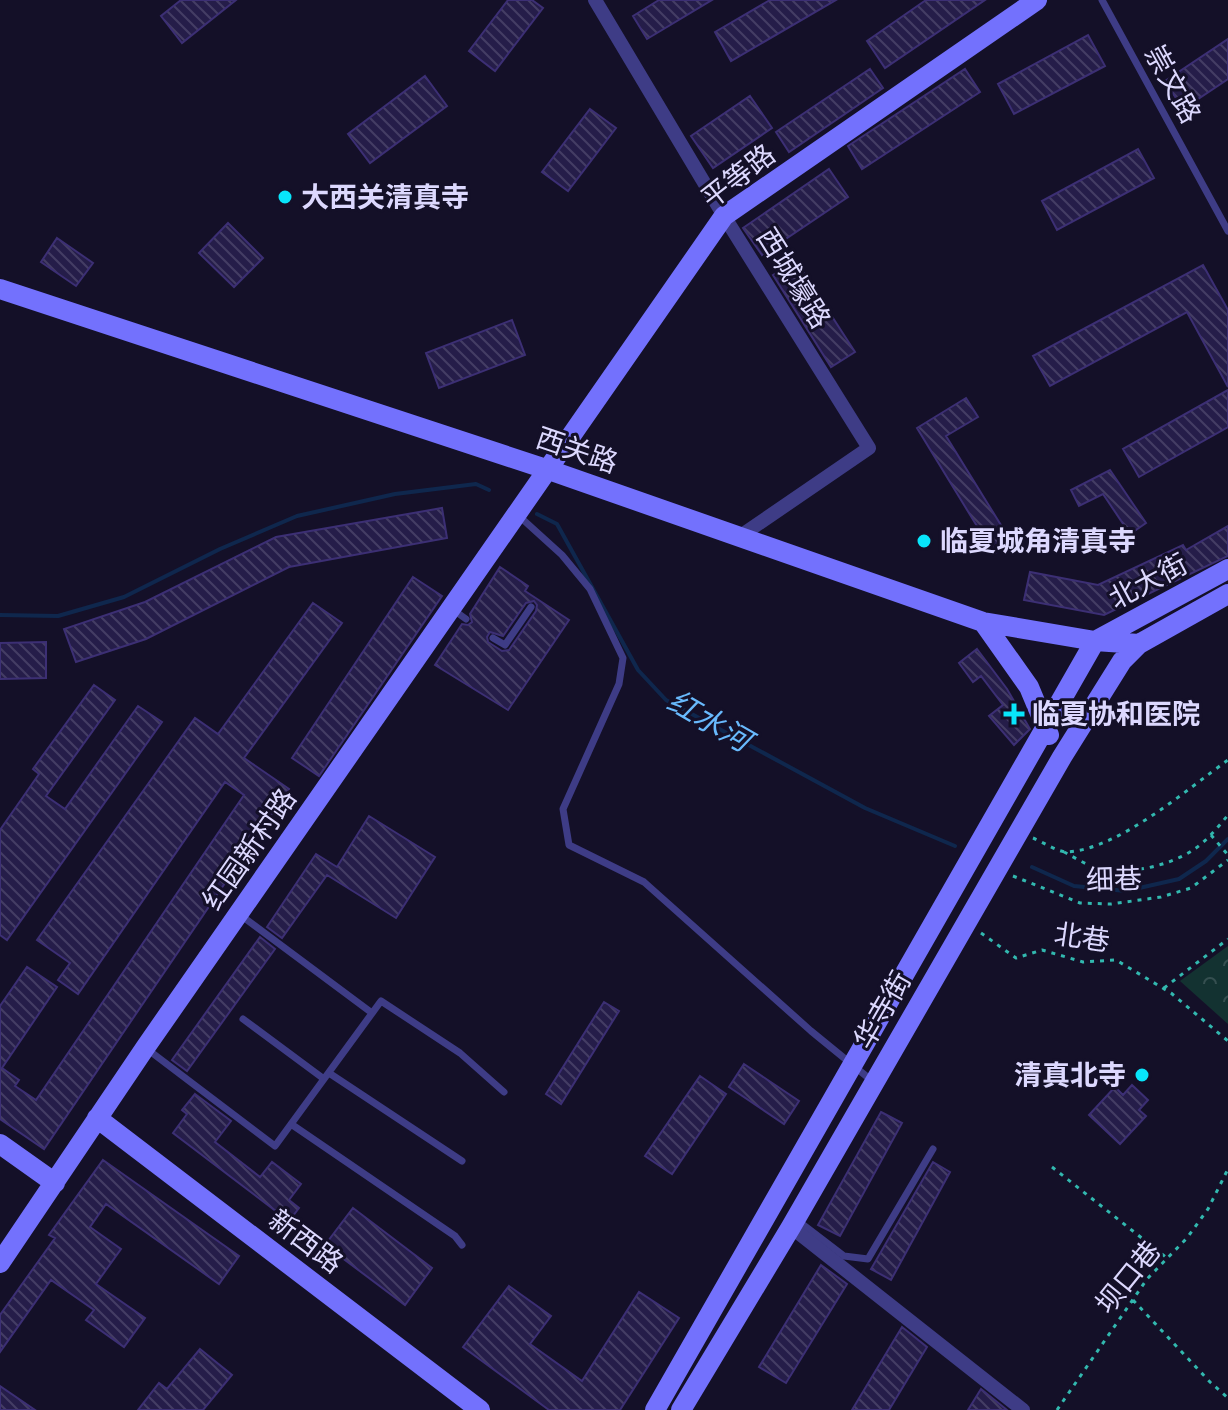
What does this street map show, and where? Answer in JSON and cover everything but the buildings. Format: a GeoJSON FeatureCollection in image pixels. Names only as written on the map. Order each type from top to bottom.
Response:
{"type":"FeatureCollection","features":[{"type":"Feature","properties":{"kind":"main road","name":"平等路"},"geometry":{"type":"LineString","coordinates":[[546,469],[724,216],[1037,0]]}},
{"type":"Feature","properties":{"kind":"main road","name":"西关路"},"geometry":{"type":"LineString","coordinates":[[0,289],[546,469],[983,622],[1095,641],[1139,644]]}},
{"type":"Feature","properties":{"kind":"main road","name":"红园新村路"},"geometry":{"type":"LineString","coordinates":[[0,1263],[238,914],[458,613],[516,513],[546,469]]}},
{"type":"Feature","properties":{"kind":"main road","name":"北大街"},"geometry":{"type":"LineString","coordinates":[[1095,641],[1228,569]]}},
{"type":"Feature","properties":{"kind":"main road","name":"北大街"},"geometry":{"type":"LineString","coordinates":[[1139,644],[1228,594]]}},
{"type":"Feature","properties":{"kind":"main road"},"geometry":{"type":"LineString","coordinates":[[983,622],[1029,687],[1045,729],[1062,757]]}},
{"type":"Feature","properties":{"kind":"main road","name":"华寺街"},"geometry":{"type":"LineString","coordinates":[[655,1410],[1095,641]]}},
{"type":"Feature","properties":{"kind":"main road","name":"华寺街"},"geometry":{"type":"LineString","coordinates":[[681,1410],[793,1223],[1062,757],[1122,661],[1139,644]]}},
{"type":"Feature","properties":{"kind":"main road","name":"新西路"},"geometry":{"type":"LineString","coordinates":[[97,1118],[480,1410]]}},
{"type":"Feature","properties":{"kind":"main road"},"geometry":{"type":"LineString","coordinates":[[0,1144],[55,1183]]}},
{"type":"Feature","properties":{"kind":"street","name":"西城壕路"},"geometry":{"type":"LineString","coordinates":[[595,0],[724,216],[869,448],[739,537]]}},
{"type":"Feature","properties":{"kind":"street"},"geometry":{"type":"LineString","coordinates":[[793,1223],[1023,1410]]}},
{"type":"Feature","properties":{"kind":"lane","name":"崇文路"},"geometry":{"type":"LineString","coordinates":[[1102,0],[1228,231]]}},
{"type":"Feature","properties":{"kind":"lane"},"geometry":{"type":"LineString","coordinates":[[516,513],[562,555],[590,589],[623,658],[619,684],[563,809],[569,845],[644,882],[811,1031],[873,1081]]}},
{"type":"Feature","properties":{"kind":"lane"},"geometry":{"type":"LineString","coordinates":[[493,638],[505,645],[531,607]]}},
{"type":"Feature","properties":{"kind":"lane"},"geometry":{"type":"LineString","coordinates":[[238,914],[372,1013]]}},
{"type":"Feature","properties":{"kind":"lane"},"geometry":{"type":"LineString","coordinates":[[145,1048],[275,1146],[381,1001],[460,1053],[504,1092]]}},
{"type":"Feature","properties":{"kind":"lane"},"geometry":{"type":"LineString","coordinates":[[243,1019],[326,1076],[462,1161]]}},
{"type":"Feature","properties":{"kind":"lane"},"geometry":{"type":"LineString","coordinates":[[291,1124],[455,1236],[462,1245]]}},
{"type":"Feature","properties":{"kind":"lane"},"geometry":{"type":"LineString","coordinates":[[793,1223],[844,1256],[868,1259],[933,1149]]}},
{"type":"Feature","properties":{"kind":"path"},"geometry":{"type":"LineString","coordinates":[[1064,852],[1092,847],[1145,821],[1228,760]]}},
{"type":"Feature","properties":{"kind":"path"},"geometry":{"type":"LineString","coordinates":[[1019,831],[1096,868],[1122,871],[1167,862],[1193,851],[1228,815]]}},
{"type":"Feature","properties":{"kind":"path"},"geometry":{"type":"LineString","coordinates":[[1211,835],[1228,858]]}},
{"type":"Feature","properties":{"kind":"path","name":"细巷"},"geometry":{"type":"LineString","coordinates":[[997,869],[1080,903],[1111,904],[1161,897],[1191,888],[1228,858]]}},
{"type":"Feature","properties":{"kind":"path","name":"北巷"},"geometry":{"type":"LineString","coordinates":[[965,923],[1016,958],[1042,950],[1083,962],[1116,960],[1164,988],[1228,1041]]}},
{"type":"Feature","properties":{"kind":"path"},"geometry":{"type":"LineString","coordinates":[[1164,988],[1228,939]]}},
{"type":"Feature","properties":{"kind":"path"},"geometry":{"type":"LineString","coordinates":[[1052,1167],[1167,1258]]}},
{"type":"Feature","properties":{"kind":"path","name":"坝口巷"},"geometry":{"type":"LineString","coordinates":[[1057,1410],[1132,1299],[1187,1238],[1208,1209],[1228,1169]]}},
{"type":"Feature","properties":{"kind":"path"},"geometry":{"type":"LineString","coordinates":[[1132,1299],[1228,1398]]}},
{"type":"Feature","properties":{"kind":"green space"},"geometry":{"type":"Polygon","coordinates":[[[1228,946],[1228,1024],[1180,981],[1228,946]]]}},
{"type":"Feature","properties":{"kind":"waterway","name":"红水河"},"geometry":{"type":"LineString","coordinates":[[0,615],[58,616],[124,597],[220,549],[297,516],[395,494],[476,484],[489,490]]}},
{"type":"Feature","properties":{"kind":"waterway","name":"红水河"},"geometry":{"type":"LineString","coordinates":[[537,514],[557,524],[638,670],[666,700],[865,808],[955,846]]}},
{"type":"Feature","properties":{"kind":"waterway","name":"红水河"},"geometry":{"type":"LineString","coordinates":[[1032,867],[1074,886],[1126,891],[1179,879],[1206,861],[1228,839]]}},
{"type":"Feature","properties":{"kind":"place","name":"大西关清真寺"},"geometry":{"type":"Point","coordinates":[285,197]}},
{"type":"Feature","properties":{"kind":"place","name":"临夏城角清真寺"},"geometry":{"type":"Point","coordinates":[924,541]}},
{"type":"Feature","properties":{"kind":"place","name":"临夏协和医院"},"geometry":{"type":"Point","coordinates":[1014,714]}},
{"type":"Feature","properties":{"kind":"place","name":"清真北寺"},"geometry":{"type":"Point","coordinates":[1142,1075]}}]}
